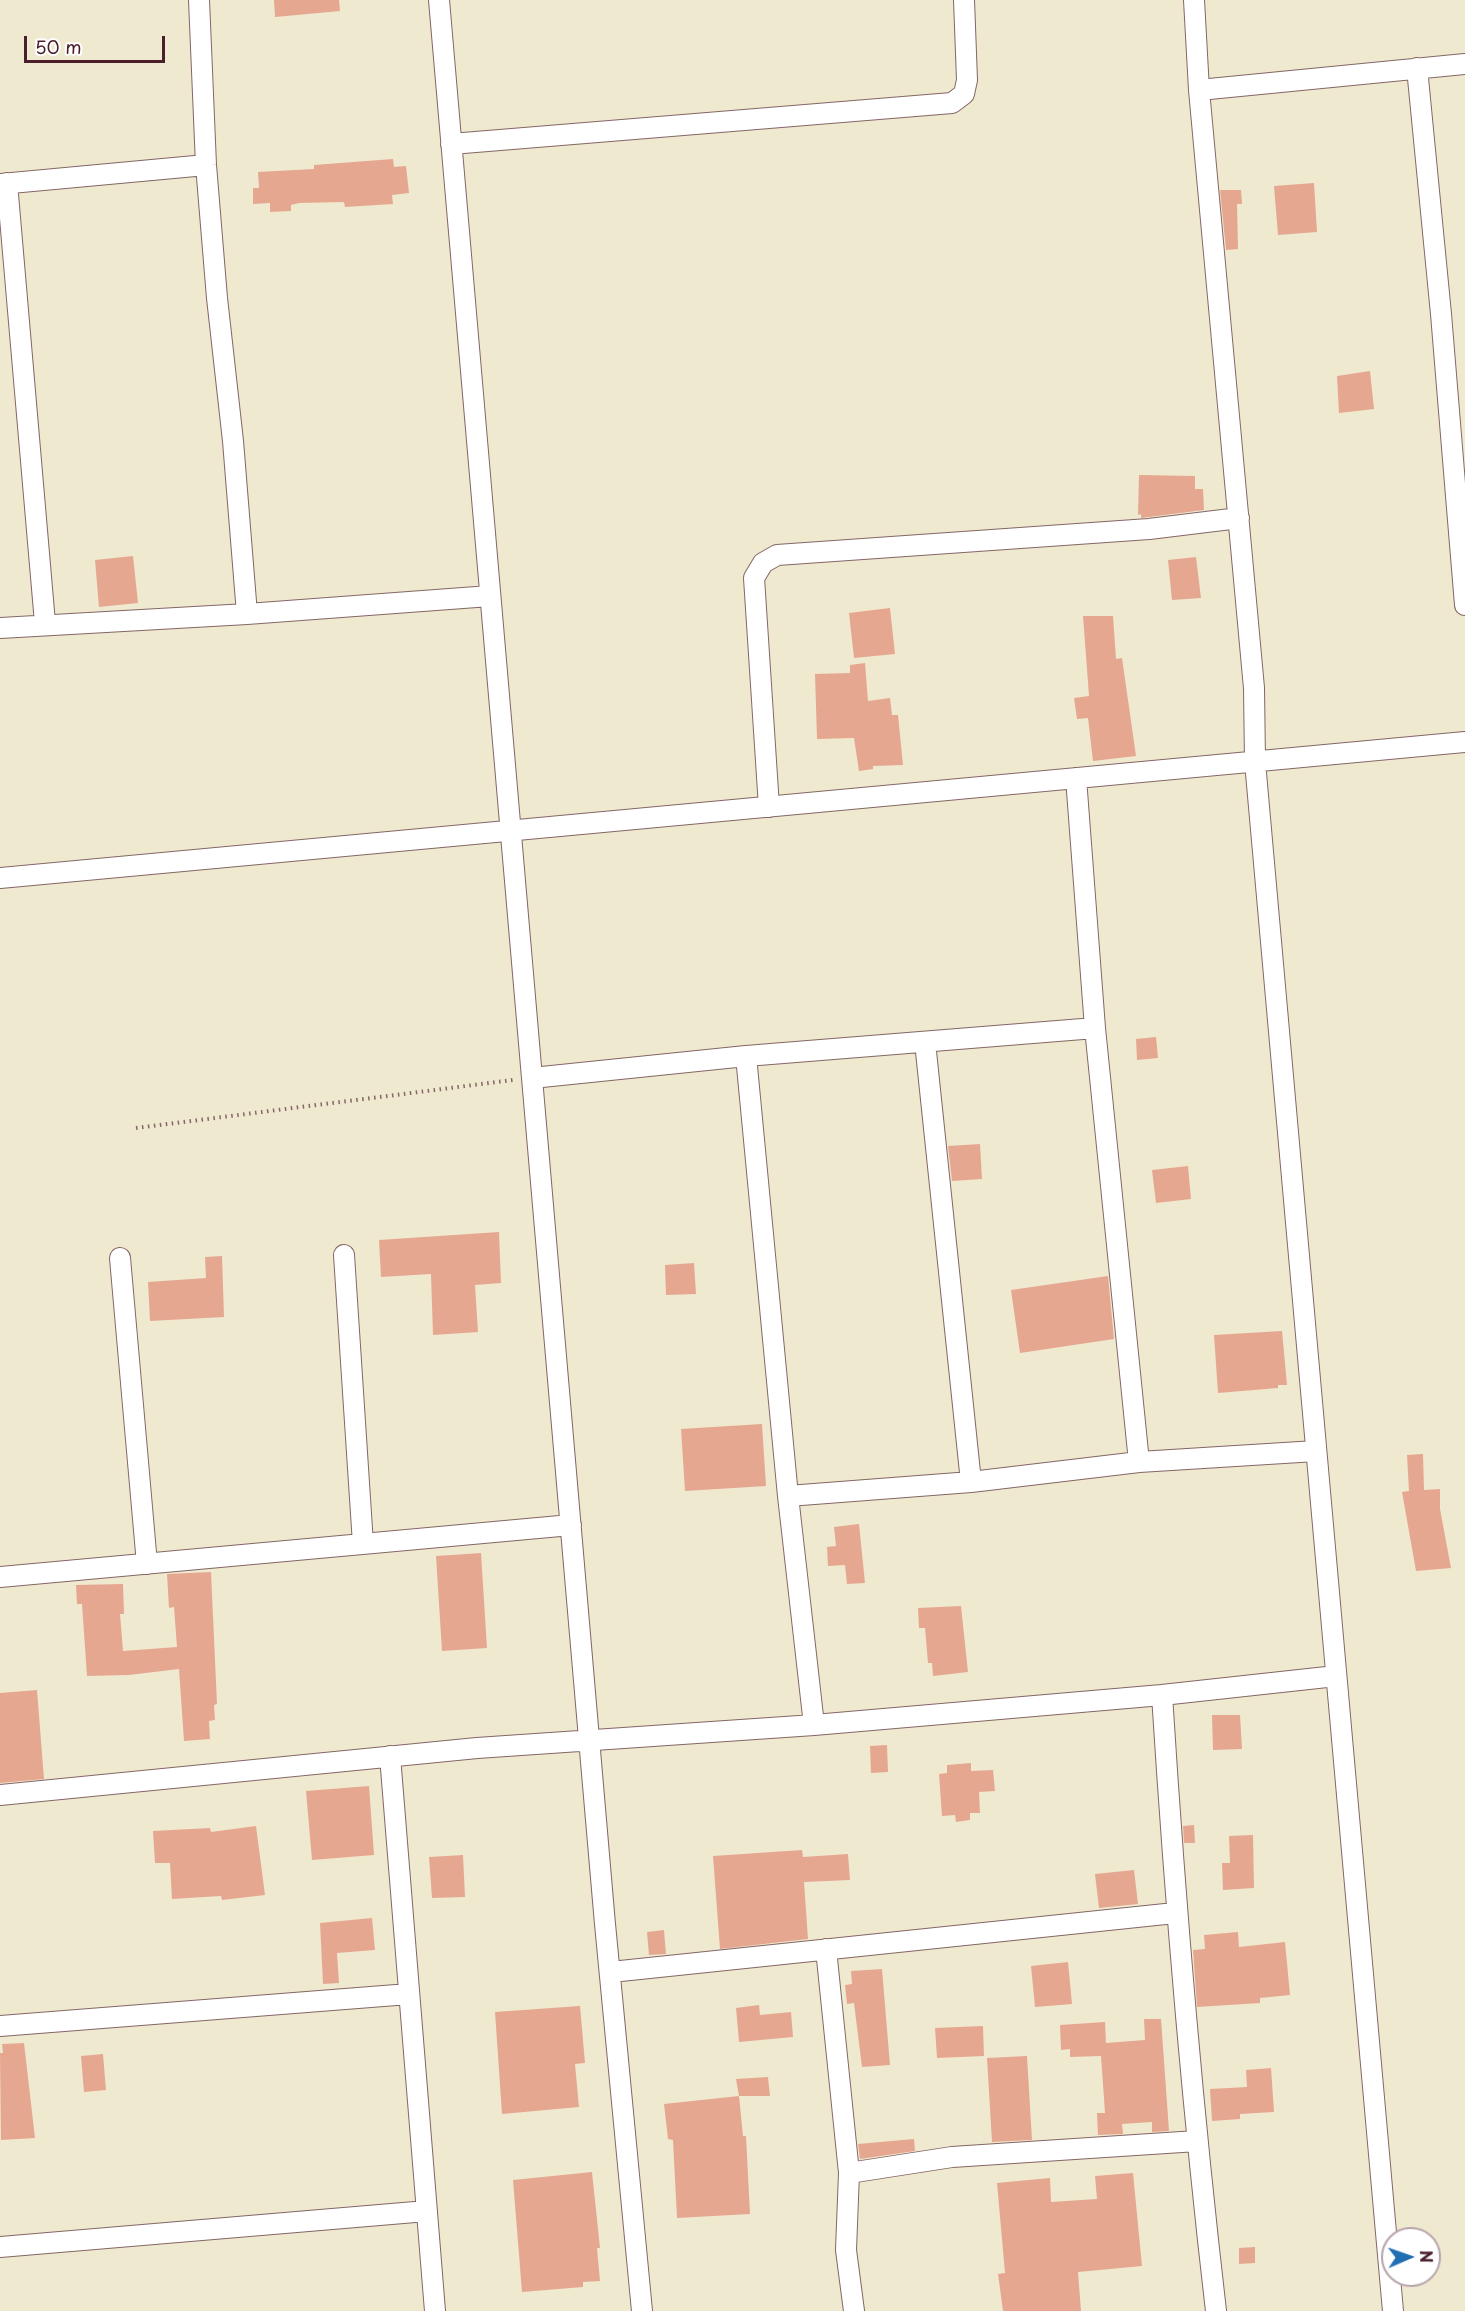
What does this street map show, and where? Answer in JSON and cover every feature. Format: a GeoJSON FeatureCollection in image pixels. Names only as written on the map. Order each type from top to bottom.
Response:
{"type":"FeatureCollection","features":[{"type":"Feature","properties":{"kind":"street"},"geometry":{"type":"LineString","coordinates":[[199,0],[206,165],[247,614]]}},
{"type":"Feature","properties":{"kind":"street"},"geometry":{"type":"LineString","coordinates":[[439,0],[589,1738],[642,2311]]}},
{"type":"Feature","properties":{"kind":"street"},"geometry":{"type":"LineString","coordinates":[[451,144],[952,103],[964,94],[967,80],[964,0]]}},
{"type":"Feature","properties":{"kind":"street"},"geometry":{"type":"LineString","coordinates":[[1194,0],[1199,90],[1254,688],[1255,762],[1393,2311]]}},
{"type":"Feature","properties":{"kind":"street"},"geometry":{"type":"LineString","coordinates":[[1199,90],[1465,64]]}},
{"type":"Feature","properties":{"kind":"street"},"geometry":{"type":"LineString","coordinates":[[1418,68],[1461,504],[1465,605]]}},
{"type":"Feature","properties":{"kind":"street"},"geometry":{"type":"LineString","coordinates":[[45,623],[4,184],[206,165]]}},
{"type":"Feature","properties":{"kind":"street"},"geometry":{"type":"LineString","coordinates":[[769,807],[754,579],[763,563],[777,555],[1149,529],[1239,518]]}},
{"type":"Feature","properties":{"kind":"street"},"geometry":{"type":"LineString","coordinates":[[0,628],[45,623],[247,614],[490,596]]}},
{"type":"Feature","properties":{"kind":"street"},"geometry":{"type":"LineString","coordinates":[[0,878],[1465,742]]}},
{"type":"Feature","properties":{"kind":"street"},"geometry":{"type":"LineString","coordinates":[[1076,778],[1095,1028],[1139,1462]]}},
{"type":"Feature","properties":{"kind":"street"},"geometry":{"type":"LineString","coordinates":[[532,1078],[746,1056],[1095,1028]]}},
{"type":"Feature","properties":{"kind":"street"},"geometry":{"type":"LineString","coordinates":[[925,1042],[971,1482]]}},
{"type":"Feature","properties":{"kind":"street"},"geometry":{"type":"LineString","coordinates":[[746,1056],[788,1496],[814,1725]]}},
{"type":"Feature","properties":{"kind":"street"},"geometry":{"type":"LineString","coordinates":[[344,1255],[363,1544]]}},
{"type":"Feature","properties":{"kind":"street"},"geometry":{"type":"LineString","coordinates":[[120,1258],[147,1564]]}},
{"type":"Feature","properties":{"kind":"street"},"geometry":{"type":"LineString","coordinates":[[788,1496],[971,1482],[1139,1462],[1316,1451]]}},
{"type":"Feature","properties":{"kind":"street"},"geometry":{"type":"LineString","coordinates":[[0,1577],[571,1526]]}},
{"type":"Feature","properties":{"kind":"street"},"geometry":{"type":"LineString","coordinates":[[0,1796],[589,1738],[814,1725],[1162,1695],[1336,1676]]}},
{"type":"Feature","properties":{"kind":"street"},"geometry":{"type":"LineString","coordinates":[[1162,1695],[1175,1913],[1216,2311]]}},
{"type":"Feature","properties":{"kind":"street"},"geometry":{"type":"LineString","coordinates":[[390,1756],[435,2311]]}},
{"type":"Feature","properties":{"kind":"street"},"geometry":{"type":"LineString","coordinates":[[611,1972],[1175,1913]]}},
{"type":"Feature","properties":{"kind":"street"},"geometry":{"type":"LineString","coordinates":[[826,1949],[849,2173],[846,2250],[854,2311]]}},
{"type":"Feature","properties":{"kind":"street"},"geometry":{"type":"LineString","coordinates":[[0,2026],[409,1994]]}},
{"type":"Feature","properties":{"kind":"street"},"geometry":{"type":"LineString","coordinates":[[849,2173],[952,2157],[1197,2141]]}},
{"type":"Feature","properties":{"kind":"street"},"geometry":{"type":"LineString","coordinates":[[0,2247],[427,2211]]}},
{"type":"Feature","properties":{"kind":"path"},"geometry":{"type":"LineString","coordinates":[[136,1128],[532,1078]]}},
{"type":"Feature","properties":{"kind":"building"},"geometry":{"type":"Polygon","coordinates":[[[274,0],[339,0],[340,11],[275,17],[274,0]]]}},
{"type":"Feature","properties":{"kind":"building"},"geometry":{"type":"Polygon","coordinates":[[[393,159],[394,167],[406,166],[409,193],[392,195],[393,204],[345,207],[344,202],[299,203],[291,205],[291,211],[270,212],[270,203],[253,204],[253,188],[259,188],[258,172],[314,169],[314,165],[393,159]]]}},
{"type":"Feature","properties":{"kind":"building"},"geometry":{"type":"Polygon","coordinates":[[[1314,183],[1317,232],[1278,235],[1274,186],[1314,183]]]}},
{"type":"Feature","properties":{"kind":"building"},"geometry":{"type":"Polygon","coordinates":[[[1220,190],[1241,190],[1242,204],[1237,204],[1238,249],[1226,250],[1220,190]]]}},
{"type":"Feature","properties":{"kind":"building"},"geometry":{"type":"Polygon","coordinates":[[[1370,371],[1374,409],[1339,413],[1337,376],[1370,371]]]}},
{"type":"Feature","properties":{"kind":"building"},"geometry":{"type":"Polygon","coordinates":[[[1139,475],[1195,476],[1195,489],[1203,489],[1204,510],[1141,518],[1141,514],[1138,515],[1139,475]]]}},
{"type":"Feature","properties":{"kind":"building"},"geometry":{"type":"Polygon","coordinates":[[[133,556],[138,603],[99,607],[95,560],[133,556]]]}},
{"type":"Feature","properties":{"kind":"building"},"geometry":{"type":"Polygon","coordinates":[[[1196,557],[1201,598],[1172,600],[1168,560],[1196,557]]]}},
{"type":"Feature","properties":{"kind":"building"},"geometry":{"type":"Polygon","coordinates":[[[890,608],[895,654],[854,658],[849,613],[890,608]]]}},
{"type":"Feature","properties":{"kind":"building"},"geometry":{"type":"Polygon","coordinates":[[[1083,616],[1113,616],[1116,659],[1122,658],[1136,756],[1093,761],[1088,718],[1077,719],[1074,698],[1089,696],[1083,616]]]}},
{"type":"Feature","properties":{"kind":"building"},"geometry":{"type":"Polygon","coordinates":[[[865,663],[868,701],[890,698],[892,715],[898,715],[903,765],[873,766],[873,769],[859,771],[854,738],[817,739],[815,674],[850,673],[850,665],[865,663]]]}},
{"type":"Feature","properties":{"kind":"building"},"geometry":{"type":"Polygon","coordinates":[[[1156,1037],[1158,1058],[1137,1060],[1136,1039],[1156,1037]]]}},
{"type":"Feature","properties":{"kind":"building"},"geometry":{"type":"Polygon","coordinates":[[[980,1144],[982,1179],[952,1181],[948,1146],[980,1144]]]}},
{"type":"Feature","properties":{"kind":"building"},"geometry":{"type":"Polygon","coordinates":[[[1188,1166],[1191,1199],[1156,1203],[1152,1170],[1188,1166]]]}},
{"type":"Feature","properties":{"kind":"building"},"geometry":{"type":"Polygon","coordinates":[[[499,1232],[501,1283],[475,1285],[478,1332],[433,1335],[431,1274],[381,1277],[379,1240],[499,1232]]]}},
{"type":"Feature","properties":{"kind":"building"},"geometry":{"type":"Polygon","coordinates":[[[222,1256],[224,1317],[150,1321],[148,1282],[206,1278],[205,1257],[222,1256]]]}},
{"type":"Feature","properties":{"kind":"building"},"geometry":{"type":"Polygon","coordinates":[[[694,1263],[696,1294],[666,1295],[665,1265],[694,1263]]]}},
{"type":"Feature","properties":{"kind":"building"},"geometry":{"type":"Polygon","coordinates":[[[1108,1276],[1114,1339],[1020,1353],[1011,1290],[1108,1276]]]}},
{"type":"Feature","properties":{"kind":"building"},"geometry":{"type":"Polygon","coordinates":[[[1282,1331],[1287,1385],[1278,1385],[1278,1388],[1218,1393],[1214,1335],[1282,1331]]]}},
{"type":"Feature","properties":{"kind":"building"},"geometry":{"type":"Polygon","coordinates":[[[762,1424],[766,1486],[685,1491],[681,1429],[762,1424]]]}},
{"type":"Feature","properties":{"kind":"building"},"geometry":{"type":"Polygon","coordinates":[[[1423,1454],[1424,1490],[1440,1489],[1440,1509],[1451,1568],[1416,1571],[1402,1492],[1409,1491],[1407,1455],[1423,1454]]]}},
{"type":"Feature","properties":{"kind":"building"},"geometry":{"type":"Polygon","coordinates":[[[859,1524],[865,1583],[847,1584],[845,1565],[828,1566],[827,1547],[836,1546],[834,1527],[859,1524]]]}},
{"type":"Feature","properties":{"kind":"building"},"geometry":{"type":"Polygon","coordinates":[[[481,1553],[487,1648],[442,1651],[436,1556],[481,1553]]]}},
{"type":"Feature","properties":{"kind":"building"},"geometry":{"type":"Polygon","coordinates":[[[211,1572],[217,1704],[214,1705],[215,1720],[209,1721],[210,1739],[184,1741],[179,1669],[129,1675],[87,1676],[82,1604],[77,1604],[76,1585],[123,1584],[124,1614],[120,1614],[123,1651],[177,1647],[174,1607],[169,1608],[167,1574],[211,1572]]]}},
{"type":"Feature","properties":{"kind":"building"},"geometry":{"type":"Polygon","coordinates":[[[961,1606],[968,1672],[933,1676],[932,1663],[928,1663],[925,1628],[919,1628],[918,1608],[961,1606]]]}},
{"type":"Feature","properties":{"kind":"building"},"geometry":{"type":"Polygon","coordinates":[[[37,1690],[44,1779],[0,1783],[0,1693],[37,1690]]]}},
{"type":"Feature","properties":{"kind":"building"},"geometry":{"type":"Polygon","coordinates":[[[1212,1715],[1240,1715],[1242,1749],[1213,1750],[1212,1715]]]}},
{"type":"Feature","properties":{"kind":"building"},"geometry":{"type":"Polygon","coordinates":[[[887,1745],[888,1772],[871,1773],[870,1746],[887,1745]]]}},
{"type":"Feature","properties":{"kind":"building"},"geometry":{"type":"Polygon","coordinates":[[[971,1763],[971,1771],[993,1770],[995,1791],[979,1792],[980,1813],[970,1813],[970,1820],[956,1822],[955,1815],[942,1816],[939,1774],[947,1773],[947,1765],[971,1763]]]}},
{"type":"Feature","properties":{"kind":"building"},"geometry":{"type":"Polygon","coordinates":[[[369,1786],[374,1855],[312,1860],[306,1791],[369,1786]]]}},
{"type":"Feature","properties":{"kind":"building"},"geometry":{"type":"Polygon","coordinates":[[[1194,1825],[1195,1843],[1184,1843],[1183,1826],[1194,1825]]]}},
{"type":"Feature","properties":{"kind":"building"},"geometry":{"type":"Polygon","coordinates":[[[256,1826],[265,1895],[222,1900],[221,1896],[172,1899],[170,1863],[155,1863],[153,1831],[210,1828],[211,1832],[256,1826]]]}},
{"type":"Feature","properties":{"kind":"building"},"geometry":{"type":"Polygon","coordinates":[[[1253,1835],[1254,1888],[1223,1890],[1222,1863],[1230,1863],[1229,1836],[1253,1835]]]}},
{"type":"Feature","properties":{"kind":"building"},"geometry":{"type":"Polygon","coordinates":[[[802,1850],[803,1857],[848,1854],[850,1880],[804,1882],[808,1939],[720,1949],[713,1856],[802,1850]]]}},
{"type":"Feature","properties":{"kind":"building"},"geometry":{"type":"Polygon","coordinates":[[[463,1855],[465,1897],[432,1898],[429,1857],[463,1855]]]}},
{"type":"Feature","properties":{"kind":"building"},"geometry":{"type":"Polygon","coordinates":[[[1134,1870],[1138,1904],[1099,1908],[1095,1874],[1134,1870]]]}},
{"type":"Feature","properties":{"kind":"building"},"geometry":{"type":"Polygon","coordinates":[[[372,1918],[375,1950],[337,1953],[339,1983],[323,1984],[320,1923],[372,1918]]]}},
{"type":"Feature","properties":{"kind":"building"},"geometry":{"type":"Polygon","coordinates":[[[664,1930],[666,1954],[649,1955],[647,1932],[664,1930]]]}},
{"type":"Feature","properties":{"kind":"building"},"geometry":{"type":"Polygon","coordinates":[[[1238,1932],[1239,1947],[1285,1942],[1290,1995],[1260,1998],[1260,2003],[1197,2007],[1193,1950],[1205,1949],[1204,1935],[1238,1932]]]}},
{"type":"Feature","properties":{"kind":"building"},"geometry":{"type":"Polygon","coordinates":[[[1068,1962],[1072,2004],[1035,2007],[1031,1966],[1068,1962]]]}},
{"type":"Feature","properties":{"kind":"building"},"geometry":{"type":"Polygon","coordinates":[[[882,1969],[890,2065],[862,2067],[854,2003],[847,2004],[845,1985],[852,1984],[851,1971],[882,1969]]]}},
{"type":"Feature","properties":{"kind":"building"},"geometry":{"type":"Polygon","coordinates":[[[759,2005],[760,2015],[791,2012],[793,2037],[739,2042],[736,2008],[759,2005]]]}},
{"type":"Feature","properties":{"kind":"building"},"geometry":{"type":"Polygon","coordinates":[[[580,2006],[585,2063],[575,2064],[579,2107],[502,2114],[495,2012],[580,2006]]]}},
{"type":"Feature","properties":{"kind":"building"},"geometry":{"type":"Polygon","coordinates":[[[1144,2019],[1161,2019],[1169,2131],[1152,2132],[1152,2122],[1122,2124],[1123,2134],[1098,2135],[1097,2113],[1105,2113],[1101,2056],[1070,2057],[1070,2049],[1061,2050],[1060,2025],[1105,2022],[1106,2043],[1145,2040],[1144,2019]]]}},
{"type":"Feature","properties":{"kind":"building"},"geometry":{"type":"Polygon","coordinates":[[[983,2026],[984,2056],[937,2058],[935,2028],[983,2026]]]}},
{"type":"Feature","properties":{"kind":"building"},"geometry":{"type":"Polygon","coordinates":[[[24,2043],[35,2138],[1,2140],[0,2053],[3,2053],[2,2044],[24,2043]]]}},
{"type":"Feature","properties":{"kind":"building"},"geometry":{"type":"Polygon","coordinates":[[[103,2054],[106,2090],[84,2092],[81,2056],[103,2054]]]}},
{"type":"Feature","properties":{"kind":"building"},"geometry":{"type":"Polygon","coordinates":[[[1027,2056],[1032,2140],[992,2142],[987,2058],[1027,2056]]]}},
{"type":"Feature","properties":{"kind":"building"},"geometry":{"type":"Polygon","coordinates":[[[1271,2068],[1274,2112],[1240,2114],[1240,2119],[1212,2121],[1210,2089],[1247,2087],[1246,2070],[1271,2068]]]}},
{"type":"Feature","properties":{"kind":"building"},"geometry":{"type":"Polygon","coordinates":[[[768,2077],[770,2096],[739,2096],[736,2079],[768,2077]]]}},
{"type":"Feature","properties":{"kind":"building"},"geometry":{"type":"Polygon","coordinates":[[[739,2096],[743,2136],[746,2136],[750,2214],[677,2218],[673,2140],[668,2139],[664,2104],[739,2096]]]}},
{"type":"Feature","properties":{"kind":"building"},"geometry":{"type":"Polygon","coordinates":[[[914,2139],[915,2151],[860,2159],[858,2144],[914,2139]]]}},
{"type":"Feature","properties":{"kind":"building"},"geometry":{"type":"Polygon","coordinates":[[[592,2172],[600,2248],[597,2248],[600,2281],[583,2282],[583,2287],[522,2292],[513,2180],[592,2172]]]}},
{"type":"Feature","properties":{"kind":"building"},"geometry":{"type":"Polygon","coordinates":[[[1133,2173],[1142,2266],[1078,2272],[1081,2311],[1003,2311],[998,2274],[1005,2273],[997,2183],[1050,2178],[1051,2202],[1097,2199],[1095,2176],[1133,2173]]]}},
{"type":"Feature","properties":{"kind":"building"},"geometry":{"type":"Polygon","coordinates":[[[1255,2247],[1255,2263],[1239,2264],[1239,2248],[1255,2247]]]}}]}
